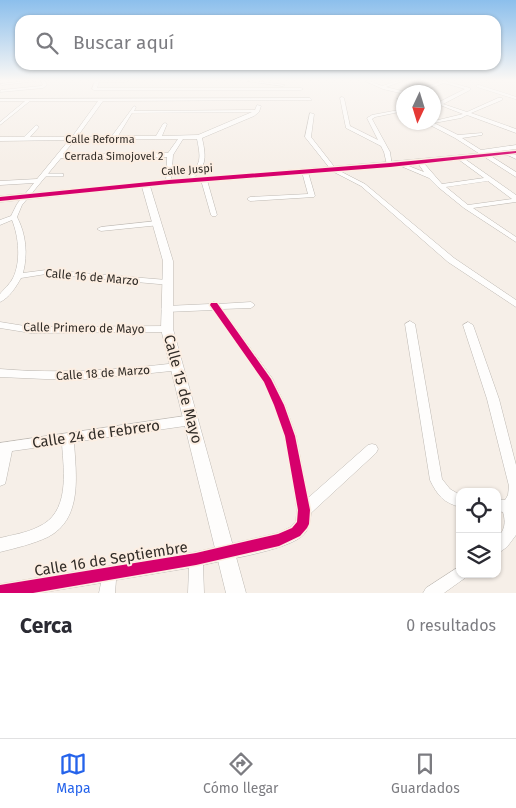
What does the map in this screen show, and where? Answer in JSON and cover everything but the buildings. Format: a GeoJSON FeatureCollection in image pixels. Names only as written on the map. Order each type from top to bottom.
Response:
{"type":"FeatureCollection","features":[{"type":"Feature","properties":{"kind":"street"},"geometry":{"type":"LineString","coordinates":[[0,124],[19,109]]}},
{"type":"Feature","properties":{"kind":"street"},"geometry":{"type":"LineString","coordinates":[[0,223],[14,216],[25,196],[74,139],[95,109]]}},
{"type":"Feature","properties":{"kind":"street"},"geometry":{"type":"LineString","coordinates":[[114,138],[133,109]]}},
{"type":"Feature","properties":{"kind":"street"},"geometry":{"type":"LineString","coordinates":[[131,112],[237,109]]}},
{"type":"Feature","properties":{"kind":"street"},"geometry":{"type":"LineString","coordinates":[[187,181],[199,170],[204,159],[199,137],[257,109]]}},
{"type":"Feature","properties":{"kind":"street"},"geometry":{"type":"LineString","coordinates":[[344,109],[348,127],[383,145]]}},
{"type":"Feature","properties":{"kind":"street"},"geometry":{"type":"LineString","coordinates":[[450,109],[516,131]]}},
{"type":"Feature","properties":{"kind":"street"},"geometry":{"type":"LineString","coordinates":[[441,121],[449,120],[479,109]]}},
{"type":"Feature","properties":{"kind":"street"},"geometry":{"type":"LineString","coordinates":[[390,165],[383,145],[369,119],[374,116],[396,112]]}},
{"type":"Feature","properties":{"kind":"street"},"geometry":{"type":"LineString","coordinates":[[312,114],[308,137],[334,170],[363,185],[451,260],[516,304]]}},
{"type":"Feature","properties":{"kind":"street"},"geometry":{"type":"LineString","coordinates":[[158,138],[165,124]]}},
{"type":"Feature","properties":{"kind":"street"},"geometry":{"type":"LineString","coordinates":[[25,139],[36,127]]}},
{"type":"Feature","properties":{"kind":"street"},"geometry":{"type":"LineString","coordinates":[[441,129],[516,174]]}},
{"type":"Feature","properties":{"kind":"street"},"geometry":{"type":"LineString","coordinates":[[457,138],[480,134]]}},
{"type":"Feature","properties":{"kind":"street","name":"Calle Reforma"},"geometry":{"type":"LineString","coordinates":[[0,139],[199,137]]}},
{"type":"Feature","properties":{"kind":"street"},"geometry":{"type":"LineString","coordinates":[[169,182],[170,155],[181,138]]}},
{"type":"Feature","properties":{"kind":"street"},"geometry":{"type":"LineString","coordinates":[[483,154],[516,148]]}},
{"type":"Feature","properties":{"kind":"street","name":"Calle Juspi"},"geometry":{"type":"LineString","coordinates":[[0,198],[145,184],[334,170],[516,152]]}},
{"type":"Feature","properties":{"kind":"street"},"geometry":{"type":"LineString","coordinates":[[507,153],[516,157]]}},
{"type":"Feature","properties":{"kind":"street","name":"Cerrada Simojovel 2"},"geometry":{"type":"LineString","coordinates":[[58,156],[170,155]]}},
{"type":"Feature","properties":{"kind":"street"},"geometry":{"type":"LineString","coordinates":[[460,158],[516,199]]}},
{"type":"Feature","properties":{"kind":"street"},"geometry":{"type":"LineString","coordinates":[[420,162],[429,176],[440,186],[466,207],[516,240]]}},
{"type":"Feature","properties":{"kind":"street"},"geometry":{"type":"LineString","coordinates":[[399,164],[429,176]]}},
{"type":"Feature","properties":{"kind":"street"},"geometry":{"type":"LineString","coordinates":[[250,199],[312,196],[306,172]]}},
{"type":"Feature","properties":{"kind":"street"},"geometry":{"type":"LineString","coordinates":[[440,186],[489,179]]}},
{"type":"Feature","properties":{"kind":"street"},"geometry":{"type":"LineString","coordinates":[[204,180],[214,215]]}},
{"type":"Feature","properties":{"kind":"street"},"geometry":{"type":"LineString","coordinates":[[0,183],[38,181]]}},
{"type":"Feature","properties":{"kind":"street","name":"Calle 15 de Mayo"},"geometry":{"type":"LineString","coordinates":[[145,184],[168,261],[166,283],[167,329],[236,593]]}},
{"type":"Feature","properties":{"kind":"street"},"geometry":{"type":"LineString","coordinates":[[466,207],[516,199]]}},
{"type":"Feature","properties":{"kind":"street"},"geometry":{"type":"LineString","coordinates":[[0,299],[18,276],[22,240],[14,216]]}},
{"type":"Feature","properties":{"kind":"street"},"geometry":{"type":"LineString","coordinates":[[101,229],[157,222]]}},
{"type":"Feature","properties":{"kind":"street","name":"Calle 16 de Marzo"},"geometry":{"type":"LineString","coordinates":[[18,276],[46,272],[166,283]]}},
{"type":"Feature","properties":{"kind":"street"},"geometry":{"type":"LineString","coordinates":[[166,309],[214,305],[251,305]]}},
{"type":"Feature","properties":{"kind":"street"},"geometry":{"type":"LineString","coordinates":[[214,305],[268,380],[279,404],[290,436],[304,510]]}},
{"type":"Feature","properties":{"kind":"street"},"geometry":{"type":"LineString","coordinates":[[410,324],[436,480],[442,492],[449,498],[456,500]]}},
{"type":"Feature","properties":{"kind":"street","name":"Calle Primero de Mayo"},"geometry":{"type":"LineString","coordinates":[[0,325],[31,330],[167,329]]}},
{"type":"Feature","properties":{"kind":"street"},"geometry":{"type":"LineString","coordinates":[[468,325],[493,399],[516,486],[515,497],[503,506],[515,521],[510,533],[501,543]]}},
{"type":"Feature","properties":{"kind":"street","name":"Calle 18 de Marzo"},"geometry":{"type":"LineString","coordinates":[[0,373],[71,377],[122,374],[176,366]]}},
{"type":"Feature","properties":{"kind":"street","name":"Calle 24 de Febrero"},"geometry":{"type":"LineString","coordinates":[[3,447],[192,420]]}},
{"type":"Feature","properties":{"kind":"street"},"geometry":{"type":"LineString","coordinates":[[0,545],[46,531],[66,510],[69,494],[68,439]]}},
{"type":"Feature","properties":{"kind":"street"},"geometry":{"type":"LineString","coordinates":[[0,480],[3,447]]}},
{"type":"Feature","properties":{"kind":"street"},"geometry":{"type":"LineString","coordinates":[[304,510],[372,449]]}},
{"type":"Feature","properties":{"kind":"street","name":"Calle 16 de Septiembre"},"geometry":{"type":"LineString","coordinates":[[10,592],[196,559],[279,540],[296,532],[303,524],[304,510]]}},
{"type":"Feature","properties":{"kind":"street"},"geometry":{"type":"LineString","coordinates":[[196,559],[196,593]]}},
{"type":"Feature","properties":{"kind":"street"},"geometry":{"type":"LineString","coordinates":[[107,593],[109,574]]}},
{"type":"Feature","properties":{"kind":"street"},"geometry":{"type":"LineString","coordinates":[[431,593],[456,576]]}},
{"type":"Feature","properties":{"kind":"lane"},"geometry":{"type":"LineString","coordinates":[[44,174],[62,175]]}},
{"type":"Feature","properties":{"kind":"cycle path"},"geometry":{"type":"LineString","coordinates":[[0,199],[169,182],[390,165],[516,152]]}},
{"type":"Feature","properties":{"kind":"cycle path"},"geometry":{"type":"LineString","coordinates":[[0,592],[196,559],[279,540],[296,532],[303,524],[304,510],[290,436],[279,405],[268,381],[214,305]]}}]}
